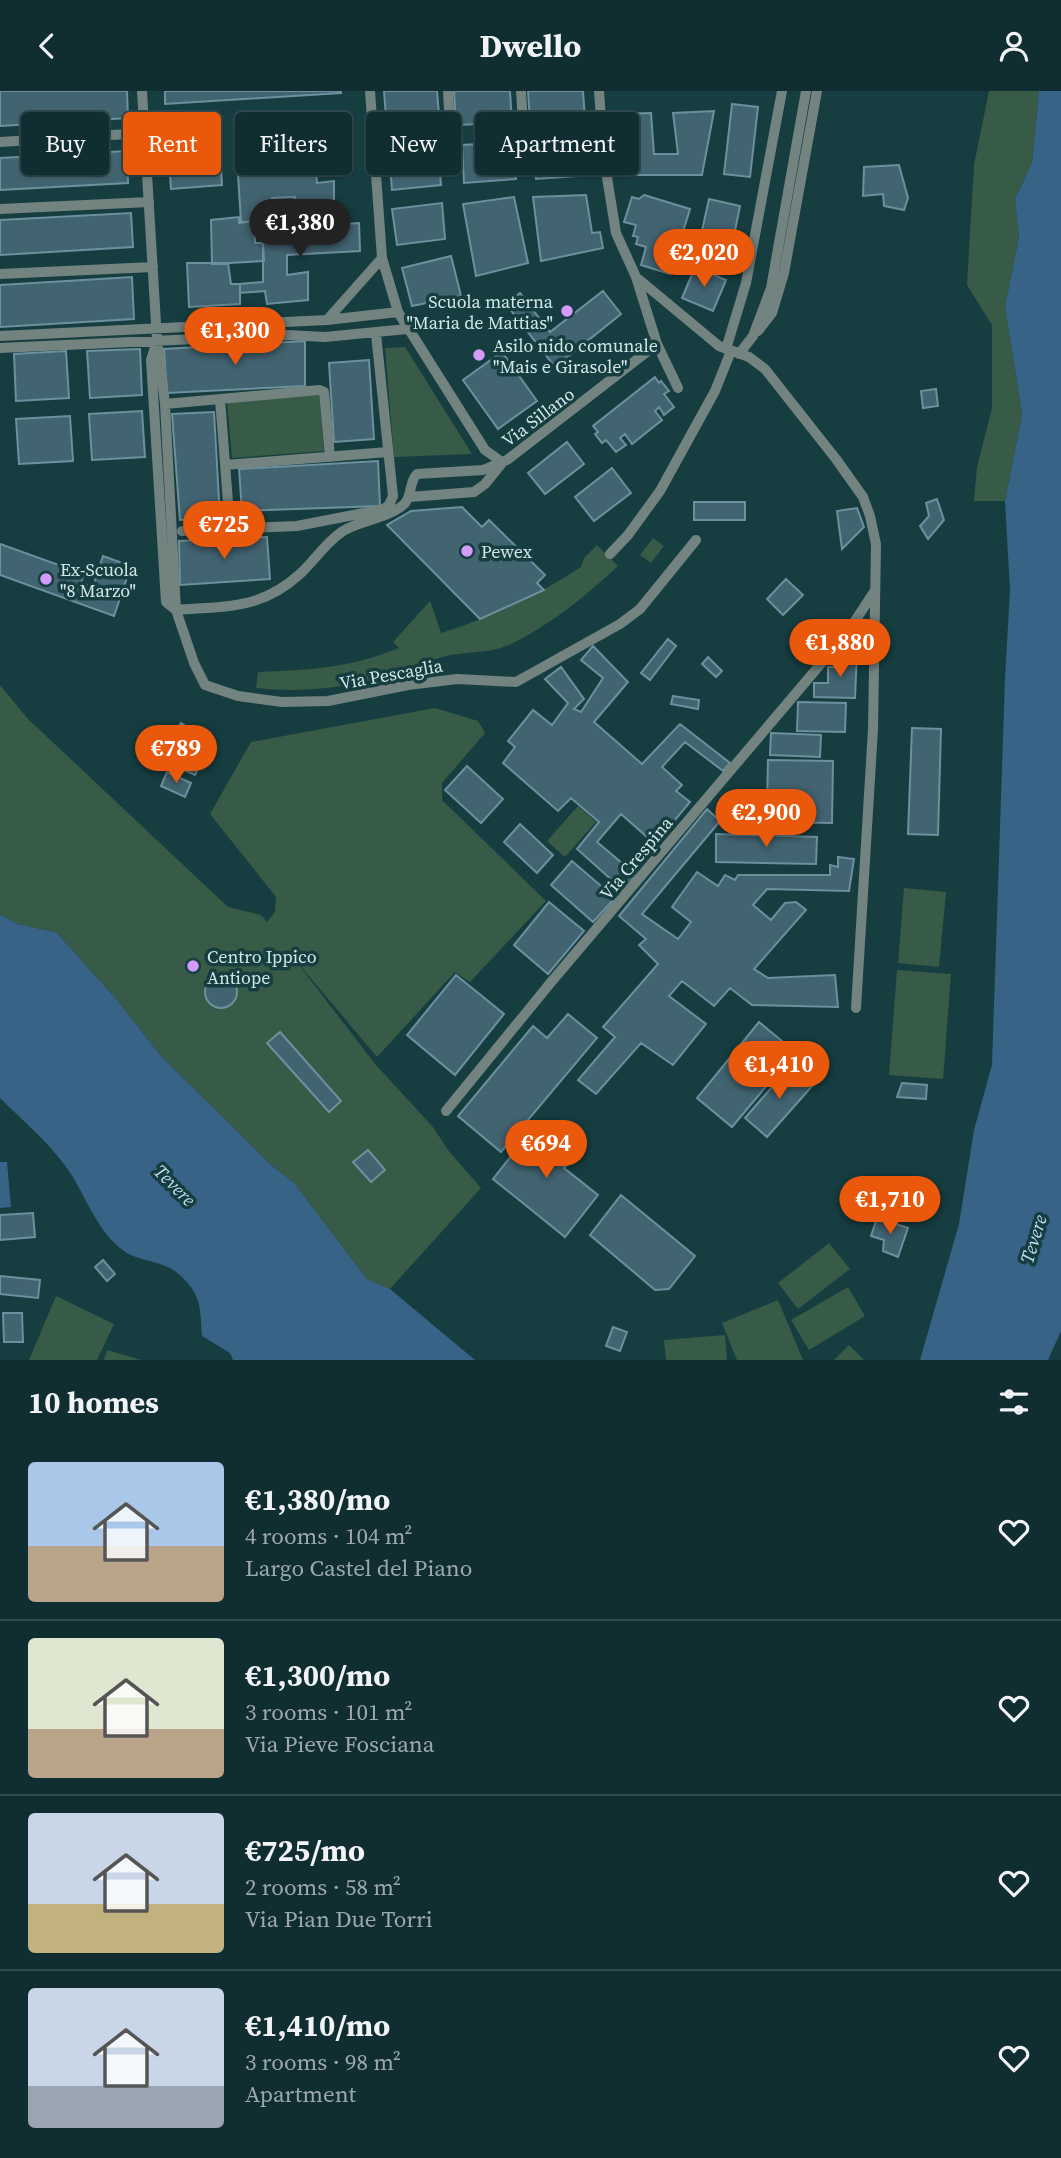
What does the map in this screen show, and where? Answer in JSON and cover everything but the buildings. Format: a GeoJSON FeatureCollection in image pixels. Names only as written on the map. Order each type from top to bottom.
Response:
{"type":"FeatureCollection","features":[{"type":"Feature","properties":{"kind":"street","name":"Via Pescaglia"},"geometry":{"type":"LineString","coordinates":[[142,91],[144,112]]}},
{"type":"Feature","properties":{"kind":"street"},"geometry":{"type":"LineString","coordinates":[[370,91],[382,258],[398,312],[485,450],[502,462]]}},
{"type":"Feature","properties":{"kind":"street"},"geometry":{"type":"LineString","coordinates":[[448,91],[449,112]]}},
{"type":"Feature","properties":{"kind":"street"},"geometry":{"type":"LineString","coordinates":[[521,91],[522,112]]}},
{"type":"Feature","properties":{"kind":"street"},"geometry":{"type":"LineString","coordinates":[[599,91],[610,206],[619,241],[636,277],[657,344],[678,388]]}},
{"type":"Feature","properties":{"kind":"street"},"geometry":{"type":"LineString","coordinates":[[610,554],[628,535],[660,491],[715,391],[732,351],[782,91]]}},
{"type":"Feature","properties":{"kind":"street"},"geometry":{"type":"LineString","coordinates":[[753,336],[773,279],[806,91]]}},
{"type":"Feature","properties":{"kind":"street"},"geometry":{"type":"LineString","coordinates":[[732,351],[753,336],[769,318],[778,297],[795,219],[817,91]]}},
{"type":"Feature","properties":{"kind":"street"},"geometry":{"type":"LineString","coordinates":[[0,142],[123,134]]}},
{"type":"Feature","properties":{"kind":"street","name":"Via Pescaglia"},"geometry":{"type":"LineString","coordinates":[[147,175],[176,610],[202,683],[238,696],[272,702],[328,701],[457,679],[512,683],[524,679],[634,615],[696,540]]}},
{"type":"Feature","properties":{"kind":"street"},"geometry":{"type":"LineString","coordinates":[[0,209],[149,202]]}},
{"type":"Feature","properties":{"kind":"street"},"geometry":{"type":"LineString","coordinates":[[327,320],[382,258]]}},
{"type":"Feature","properties":{"kind":"street"},"geometry":{"type":"LineString","coordinates":[[0,274],[153,267]]}},
{"type":"Feature","properties":{"kind":"street"},"geometry":{"type":"LineString","coordinates":[[636,277],[701,332],[732,351],[749,357],[765,369],[836,459],[863,497],[870,516],[876,544],[873,729],[856,1008]]}},
{"type":"Feature","properties":{"kind":"street"},"geometry":{"type":"LineString","coordinates":[[0,336],[327,320],[398,312]]}},
{"type":"Feature","properties":{"kind":"street"},"geometry":{"type":"LineString","coordinates":[[0,348],[286,335],[325,337],[407,329]]}},
{"type":"Feature","properties":{"kind":"street"},"geometry":{"type":"LineString","coordinates":[[182,531],[314,524],[384,509],[389,505],[393,496],[376,334]]}},
{"type":"Feature","properties":{"kind":"street","name":"Via Pescaglia"},"geometry":{"type":"LineString","coordinates":[[157,340],[151,360],[166,601],[176,610]]}},
{"type":"Feature","properties":{"kind":"street","name":"Via Sillano"},"geometry":{"type":"LineString","coordinates":[[502,462],[485,484],[474,492],[409,497],[413,478],[417,474],[483,470],[502,462],[657,344]]}},
{"type":"Feature","properties":{"kind":"street"},"geometry":{"type":"LineString","coordinates":[[164,404],[310,390],[324,392],[330,457]]}},
{"type":"Feature","properties":{"kind":"street"},"geometry":{"type":"LineString","coordinates":[[220,399],[230,528]]}},
{"type":"Feature","properties":{"kind":"street"},"geometry":{"type":"LineString","coordinates":[[225,465],[388,452]]}},
{"type":"Feature","properties":{"kind":"street"},"geometry":{"type":"LineString","coordinates":[[176,610],[246,605],[264,598],[296,578],[342,531],[389,513],[404,505],[409,497]]}},
{"type":"Feature","properties":{"kind":"street","name":"Via Crespina"},"geometry":{"type":"LineString","coordinates":[[446,1111],[552,981],[847,633],[875,592]]}},
{"type":"Feature","properties":{"kind":"green space"},"geometry":{"type":"Polygon","coordinates":[[[989,91],[1039,91],[1032,163],[1015,199],[1019,237],[1005,306],[1022,414],[1005,501],[974,501],[977,467],[992,408],[992,325],[967,285],[974,165],[989,91]]]}},
{"type":"Feature","properties":{"kind":"green space"},"geometry":{"type":"Polygon","coordinates":[[[405,347],[472,454],[394,457],[385,348],[405,347]]]}},
{"type":"Feature","properties":{"kind":"green space"},"geometry":{"type":"Polygon","coordinates":[[[319,394],[324,451],[232,458],[227,401],[319,394]]]}},
{"type":"Feature","properties":{"kind":"green space"},"geometry":{"type":"Polygon","coordinates":[[[653,538],[664,546],[651,563],[640,555],[653,538]]]}},
{"type":"Feature","properties":{"kind":"green space"},"geometry":{"type":"Polygon","coordinates":[[[597,545],[618,566],[566,610],[509,645],[494,650],[446,656],[393,675],[353,684],[304,690],[256,688],[258,672],[330,667],[399,648],[393,642],[430,601],[441,633],[496,613],[581,567],[584,558],[597,545]]]}},
{"type":"Feature","properties":{"kind":"green space"},"geometry":{"type":"Polygon","coordinates":[[[0,685],[28,719],[228,907],[261,915],[267,922],[275,912],[276,897],[210,814],[251,742],[435,708],[478,721],[485,733],[442,783],[442,800],[546,901],[470,982],[455,972],[377,1057],[292,956],[375,1064],[433,1127],[448,1150],[481,1188],[390,1289],[367,1279],[294,1183],[270,1164],[161,1056],[117,1000],[56,932],[17,924],[0,914],[0,685]]]}},
{"type":"Feature","properties":{"kind":"green space"},"geometry":{"type":"Polygon","coordinates":[[[578,806],[596,822],[565,857],[547,841],[578,806]]]}},
{"type":"Feature","properties":{"kind":"green space"},"geometry":{"type":"Polygon","coordinates":[[[904,888],[946,892],[939,967],[898,963],[904,888]]]}},
{"type":"Feature","properties":{"kind":"green space"},"geometry":{"type":"Polygon","coordinates":[[[897,970],[951,974],[943,1079],[889,1075],[897,970]]]}},
{"type":"Feature","properties":{"kind":"green space"},"geometry":{"type":"Polygon","coordinates":[[[829,1243],[850,1269],[798,1309],[778,1283],[829,1243]]]}},
{"type":"Feature","properties":{"kind":"green space"},"geometry":{"type":"Polygon","coordinates":[[[848,1287],[865,1316],[809,1350],[791,1320],[848,1287]]]}},
{"type":"Feature","properties":{"kind":"green space"},"geometry":{"type":"Polygon","coordinates":[[[56,1296],[114,1324],[97,1360],[29,1360],[56,1296]]]}},
{"type":"Feature","properties":{"kind":"green space"},"geometry":{"type":"Polygon","coordinates":[[[778,1300],[803,1360],[737,1360],[722,1323],[778,1300]]]}},
{"type":"Feature","properties":{"kind":"green space"},"geometry":{"type":"Polygon","coordinates":[[[725,1335],[727,1360],[666,1360],[664,1340],[725,1335]]]}},
{"type":"Feature","properties":{"kind":"green space"},"geometry":{"type":"Polygon","coordinates":[[[849,1345],[864,1360],[834,1360],[849,1345]]]}},
{"type":"Feature","properties":{"kind":"green space"},"geometry":{"type":"Polygon","coordinates":[[[107,1350],[141,1360],[104,1360],[107,1350]]]}},
{"type":"Feature","properties":{"kind":"water","name":"Tevere"},"geometry":{"type":"Polygon","coordinates":[[[1039,91],[1061,91],[1061,1331],[1048,1360],[920,1360],[959,1224],[974,1130],[992,1065],[1010,590],[1005,501],[1022,414],[1005,306],[1019,237],[1015,199],[1032,163],[1039,91]]]}},
{"type":"Feature","properties":{"kind":"water","name":"Tevere"},"geometry":{"type":"Polygon","coordinates":[[[0,914],[17,924],[56,932],[117,1000],[161,1056],[270,1164],[294,1183],[367,1279],[390,1289],[475,1360],[233,1360],[230,1353],[202,1336],[199,1304],[189,1284],[175,1271],[135,1257],[120,1248],[103,1230],[64,1164],[0,1098],[0,914]]]}},
{"type":"Feature","properties":{"kind":"water"},"geometry":{"type":"Polygon","coordinates":[[[0,1162],[7,1162],[11,1207],[0,1208],[0,1162]]]}},
{"type":"Feature","properties":{"kind":"place","name":"Scuola materna \"Maria de Mattias\""},"geometry":{"type":"Point","coordinates":[567,311]}},
{"type":"Feature","properties":{"kind":"place","name":"Asilo nido comunale \"Mais e Girasole\""},"geometry":{"type":"Point","coordinates":[479,355]}},
{"type":"Feature","properties":{"kind":"place","name":"Pewex"},"geometry":{"type":"Point","coordinates":[467,551]}},
{"type":"Feature","properties":{"kind":"place","name":"Ex-Scuola \"8 Marzo\""},"geometry":{"type":"Point","coordinates":[46,579]}},
{"type":"Feature","properties":{"kind":"place","name":"Centro Ippico Antiope"},"geometry":{"type":"Point","coordinates":[193,966]}}]}
